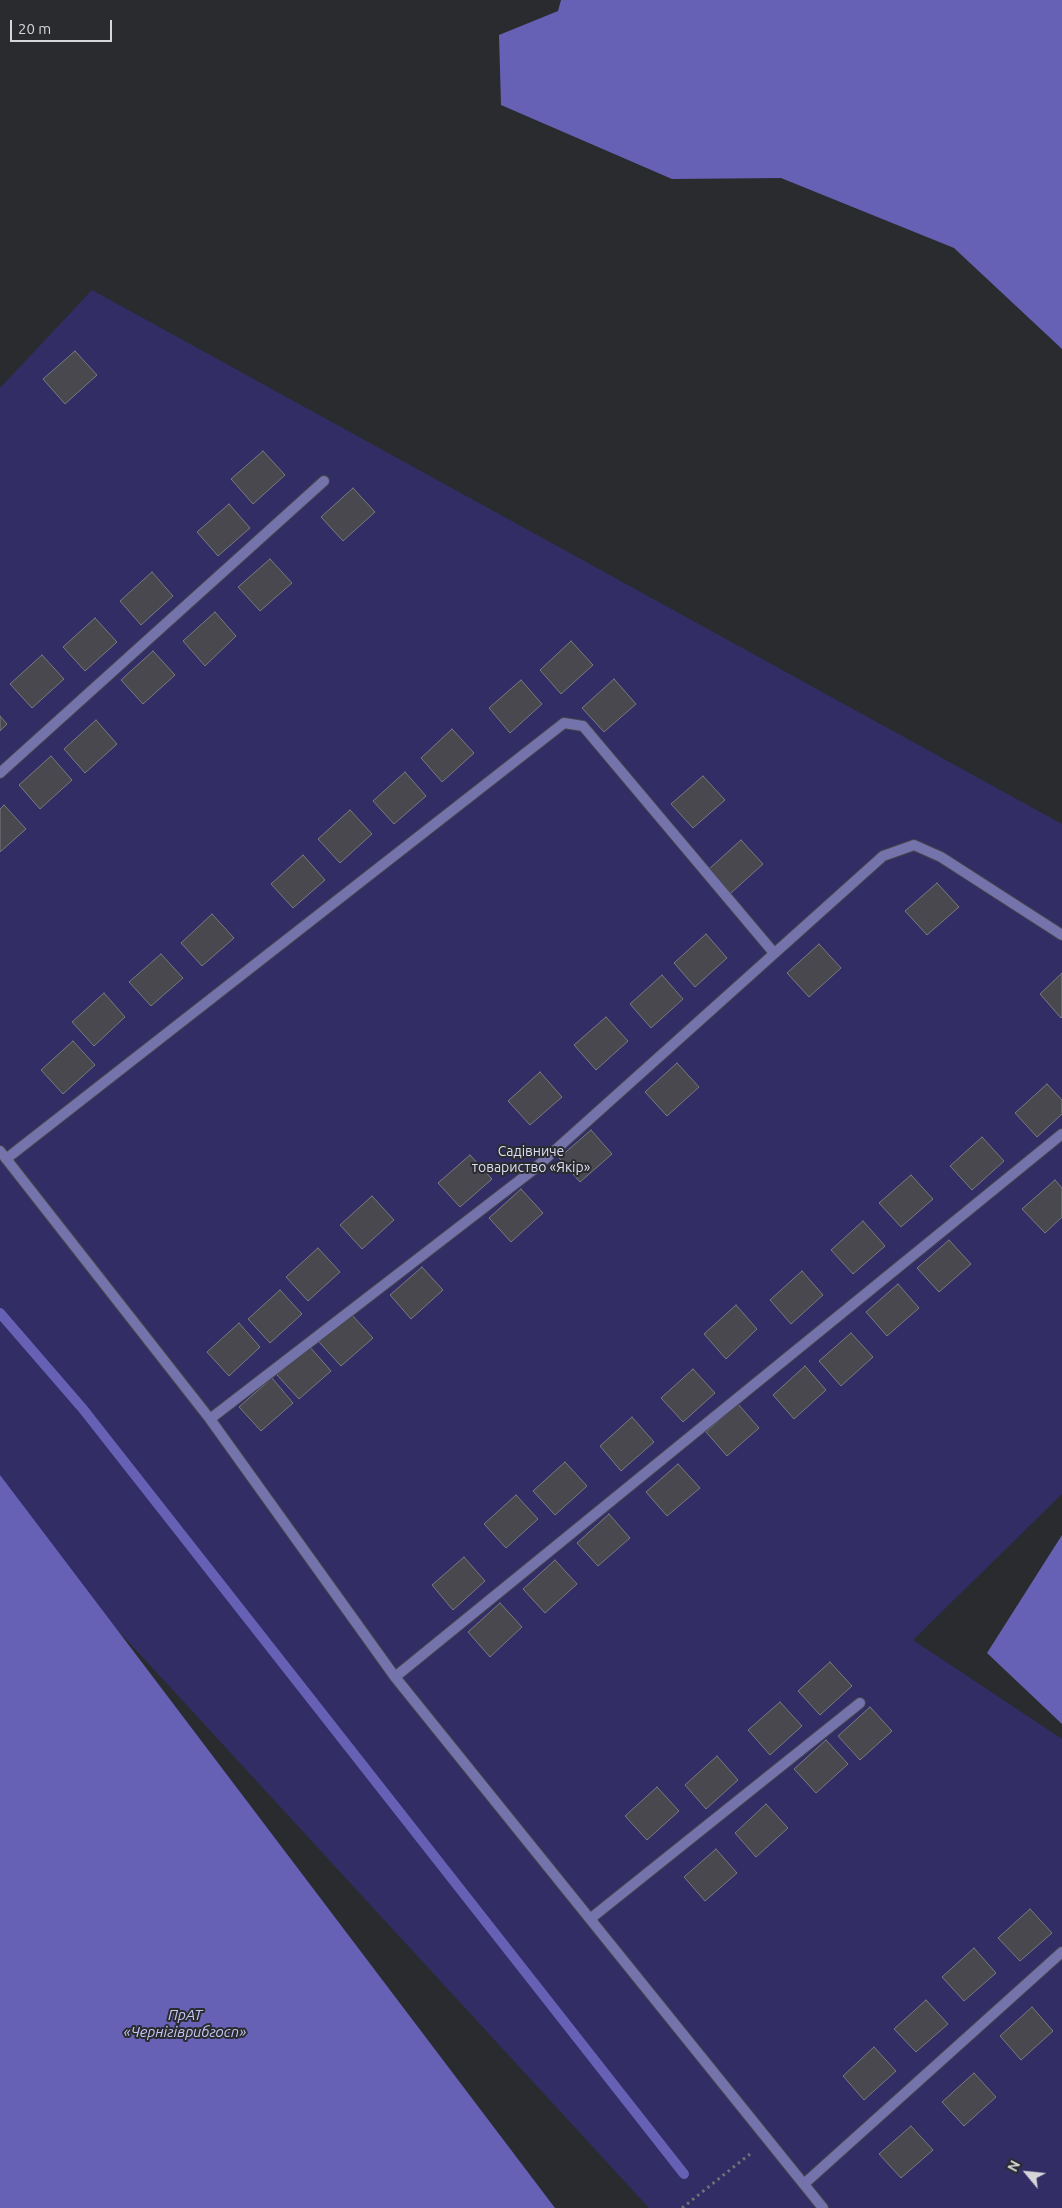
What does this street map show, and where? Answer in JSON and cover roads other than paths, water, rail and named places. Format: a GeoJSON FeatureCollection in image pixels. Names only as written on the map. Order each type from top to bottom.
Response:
{"type":"FeatureCollection","features":[{"type":"Feature","properties":{"kind":"street"},"geometry":{"type":"LineString","coordinates":[[0,773],[324,481]]}},
{"type":"Feature","properties":{"kind":"street"},"geometry":{"type":"LineString","coordinates":[[774,953],[583,726],[564,722],[3,1155],[210,1419],[395,1677],[823,2208]]}},
{"type":"Feature","properties":{"kind":"street"},"geometry":{"type":"LineString","coordinates":[[210,1419],[533,1170],[883,856],[914,845],[941,857],[1062,935]]}},
{"type":"Feature","properties":{"kind":"street"},"geometry":{"type":"LineString","coordinates":[[395,1677],[1062,1134]]}},
{"type":"Feature","properties":{"kind":"street"},"geometry":{"type":"LineString","coordinates":[[590,1919],[860,1703]]}},
{"type":"Feature","properties":{"kind":"street"},"geometry":{"type":"LineString","coordinates":[[804,2184],[1062,1952]]}},
{"type":"Feature","properties":{"kind":"water"},"geometry":{"type":"Polygon","coordinates":[[[561,0],[1062,0],[1062,349],[954,248],[781,178],[672,179],[501,105],[499,35],[558,11],[561,0]]]}},
{"type":"Feature","properties":{"kind":"water","name":"ПрАТ «Чернігіврибгосп»"},"geometry":{"type":"Polygon","coordinates":[[[0,1475],[555,2208],[0,2208],[0,1475]]]}},
{"type":"Feature","properties":{"kind":"water"},"geometry":{"type":"Polygon","coordinates":[[[1062,1535],[1062,1724],[987,1653],[1062,1535]]]}},
{"type":"Feature","properties":{"kind":"waterway"},"geometry":{"type":"LineString","coordinates":[[0,1313],[83,1409],[684,2174]]}},
{"type":"Feature","properties":{"kind":"park label","name":"Садівниче товариство «Якір»"},"geometry":{"type":"Point","coordinates":[531,1160]}}]}
